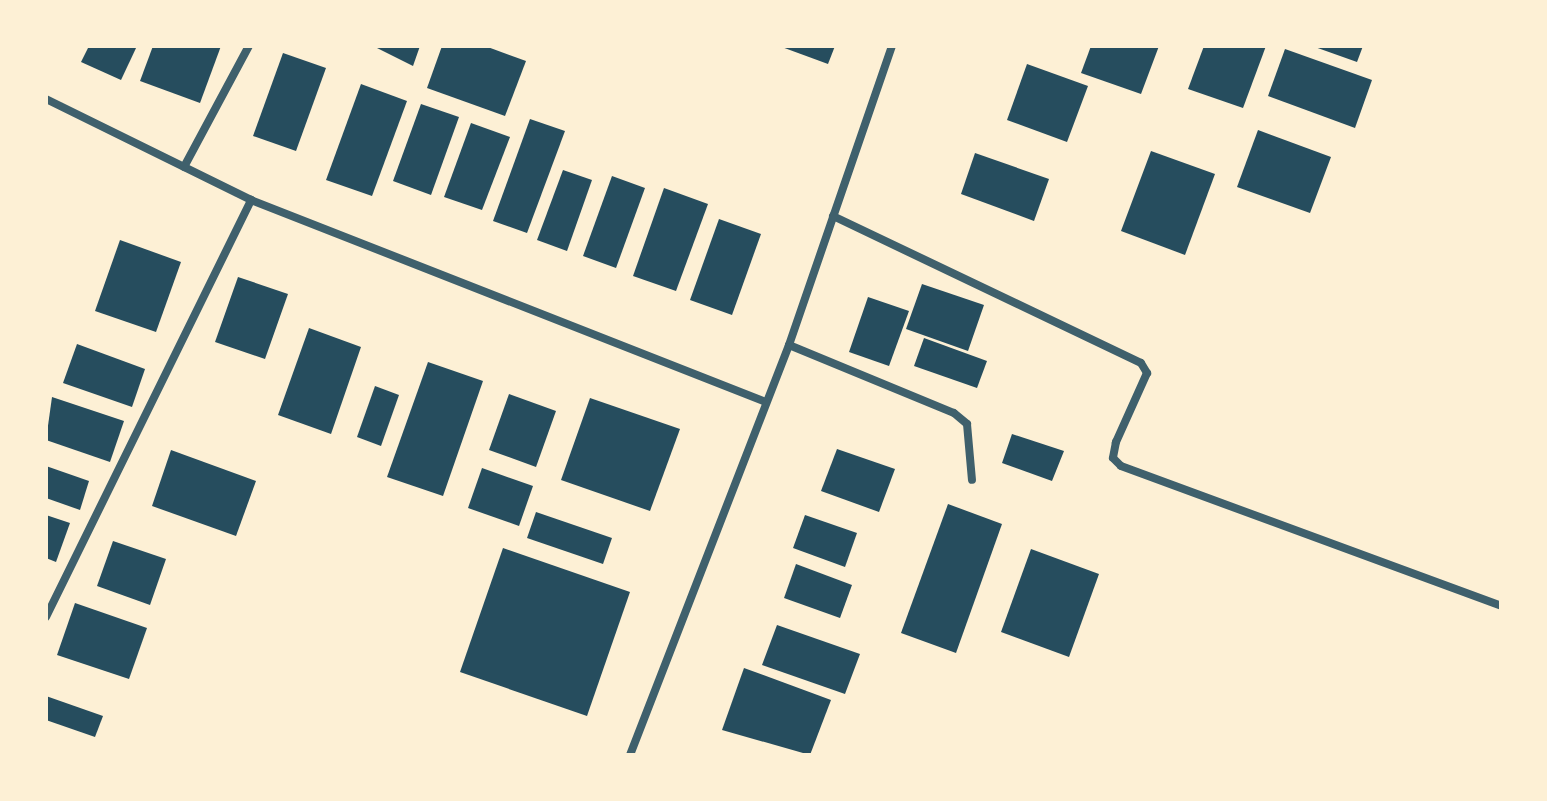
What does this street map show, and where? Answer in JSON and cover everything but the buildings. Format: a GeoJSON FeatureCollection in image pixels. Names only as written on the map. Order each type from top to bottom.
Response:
{"type":"FeatureCollection","features":[{"type":"Feature","properties":{"kind":"street"},"geometry":{"type":"LineString","coordinates":[[184,167],[249,46]]}},
{"type":"Feature","properties":{"kind":"street"},"geometry":{"type":"LineString","coordinates":[[630,755],[789,345],[892,46]]}},
{"type":"Feature","properties":{"kind":"street"},"geometry":{"type":"LineString","coordinates":[[46,99],[251,200],[766,402]]}},
{"type":"Feature","properties":{"kind":"street"},"geometry":{"type":"LineString","coordinates":[[46,617],[251,200]]}},
{"type":"Feature","properties":{"kind":"street"},"geometry":{"type":"LineString","coordinates":[[833,216],[1141,363],[1147,373],[1116,442],[1113,458],[1121,466],[1501,606]]}},
{"type":"Feature","properties":{"kind":"street"},"geometry":{"type":"LineString","coordinates":[[789,345],[954,413],[967,424],[972,480]]}}]}
